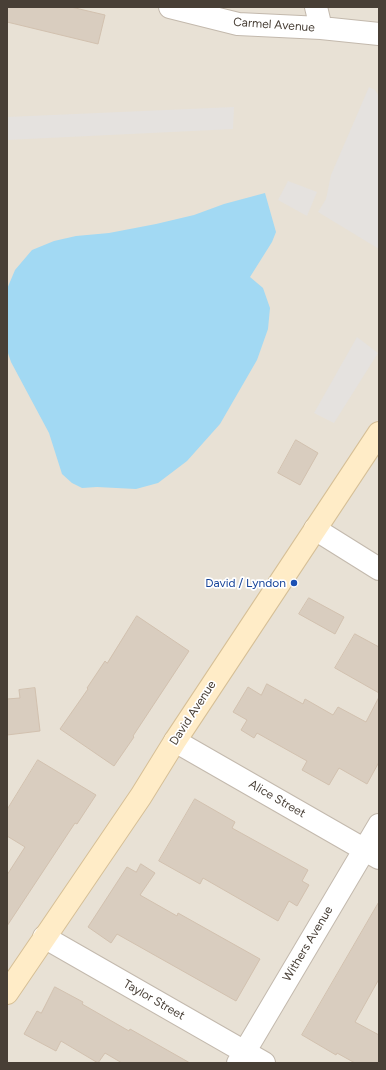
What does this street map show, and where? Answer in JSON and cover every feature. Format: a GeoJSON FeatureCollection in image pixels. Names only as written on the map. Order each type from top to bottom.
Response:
{"type":"FeatureCollection","features":[{"type":"Feature","properties":{"kind":"main road","name":"David Avenue"},"geometry":{"type":"LineString","coordinates":[[7,993],[141,796],[175,741],[379,433]]}},
{"type":"Feature","properties":{"kind":"street","name":"Carmel Avenue"},"geometry":{"type":"LineString","coordinates":[[170,7],[238,24],[321,28],[379,34]]}},
{"type":"Feature","properties":{"kind":"street"},"geometry":{"type":"LineString","coordinates":[[316,7],[321,28]]}},
{"type":"Feature","properties":{"kind":"street"},"geometry":{"type":"LineString","coordinates":[[315,529],[379,569]]}},
{"type":"Feature","properties":{"kind":"street","name":"Alice Street"},"geometry":{"type":"LineString","coordinates":[[175,741],[372,854]]}},
{"type":"Feature","properties":{"kind":"street","name":"Withers Avenue"},"geometry":{"type":"LineString","coordinates":[[240,1057],[372,854],[379,825]]}},
{"type":"Feature","properties":{"kind":"street","name":"Taylor Street"},"geometry":{"type":"LineString","coordinates":[[44,937],[240,1057],[264,1063]]}},
{"type":"Feature","properties":{"kind":"shaded area"},"geometry":{"type":"Polygon","coordinates":[[[7,7],[379,7],[379,1063],[7,1063],[7,7]]]}},
{"type":"Feature","properties":{"kind":"shaded area"},"geometry":{"type":"Polygon","coordinates":[[[369,87],[375,90],[379,96],[379,249],[318,212],[326,199],[331,175],[369,87]]]}},
{"type":"Feature","properties":{"kind":"shaded area"},"geometry":{"type":"Polygon","coordinates":[[[234,107],[233,129],[7,140],[7,117],[234,107]]]}},
{"type":"Feature","properties":{"kind":"shaded area"},"geometry":{"type":"Polygon","coordinates":[[[288,181],[317,192],[307,216],[278,200],[288,181]]]}},
{"type":"Feature","properties":{"kind":"shaded area"},"geometry":{"type":"Polygon","coordinates":[[[357,337],[378,353],[334,423],[314,413],[357,337]]]}},
{"type":"Feature","properties":{"kind":"water"},"geometry":{"type":"Polygon","coordinates":[[[265,193],[276,232],[272,242],[250,277],[263,288],[270,308],[268,329],[257,360],[220,424],[187,461],[158,483],[136,489],[97,487],[82,488],[72,483],[62,474],[49,433],[11,362],[7,350],[7,289],[15,270],[32,250],[54,241],[76,236],[109,233],[156,224],[194,215],[224,204],[265,193]]]}},
{"type":"Feature","properties":{"kind":"building"},"geometry":{"type":"Polygon","coordinates":[[[7,7],[71,7],[105,15],[98,44],[7,22],[7,7]]]}},
{"type":"Feature","properties":{"kind":"building"},"geometry":{"type":"Polygon","coordinates":[[[296,440],[318,453],[300,485],[278,473],[296,440]]]}},
{"type":"Feature","properties":{"kind":"building"},"geometry":{"type":"Polygon","coordinates":[[[309,598],[344,617],[335,634],[299,614],[309,598]]]}},
{"type":"Feature","properties":{"kind":"building"},"geometry":{"type":"Polygon","coordinates":[[[137,616],[189,651],[114,766],[60,729],[88,689],[87,688],[105,661],[107,663],[137,616]]]}},
{"type":"Feature","properties":{"kind":"building"},"geometry":{"type":"Polygon","coordinates":[[[355,634],[379,647],[379,693],[335,668],[355,634]]]}},
{"type":"Feature","properties":{"kind":"building"},"geometry":{"type":"Polygon","coordinates":[[[267,684],[303,704],[305,699],[333,715],[338,707],[366,722],[379,697],[379,762],[367,784],[339,768],[329,785],[302,770],[307,761],[257,733],[254,738],[241,730],[247,720],[233,712],[248,687],[261,695],[267,684]]]}},
{"type":"Feature","properties":{"kind":"building"},"geometry":{"type":"Polygon","coordinates":[[[35,688],[40,731],[7,735],[7,699],[20,698],[19,690],[35,688]]]}},
{"type":"Feature","properties":{"kind":"building"},"geometry":{"type":"Polygon","coordinates":[[[38,760],[96,795],[77,824],[75,823],[7,926],[7,875],[25,847],[7,836],[7,810],[38,760]]]}},
{"type":"Feature","properties":{"kind":"building"},"geometry":{"type":"Polygon","coordinates":[[[195,799],[235,822],[232,828],[308,870],[302,881],[309,885],[297,906],[289,901],[278,921],[203,878],[200,884],[159,861],[195,799]]]}},
{"type":"Feature","properties":{"kind":"building"},"geometry":{"type":"Polygon","coordinates":[[[141,864],[155,873],[140,895],[177,916],[178,913],[260,959],[236,1001],[117,934],[111,943],[88,927],[127,867],[136,872],[141,864]]]}},
{"type":"Feature","properties":{"kind":"building"},"geometry":{"type":"Polygon","coordinates":[[[379,902],[379,979],[355,1022],[379,1035],[379,1063],[355,1063],[337,1053],[336,1055],[302,1035],[379,902]]]}},
{"type":"Feature","properties":{"kind":"building"},"geometry":{"type":"Polygon","coordinates":[[[55,987],[83,1002],[82,1004],[129,1031],[130,1029],[190,1063],[122,1063],[105,1053],[98,1063],[61,1041],[56,1051],[24,1034],[37,1011],[41,1013],[55,987]]]}},
{"type":"Feature","properties":{"kind":"place","name":"David / Lyndon"},"geometry":{"type":"Point","coordinates":[294,583]}}]}
